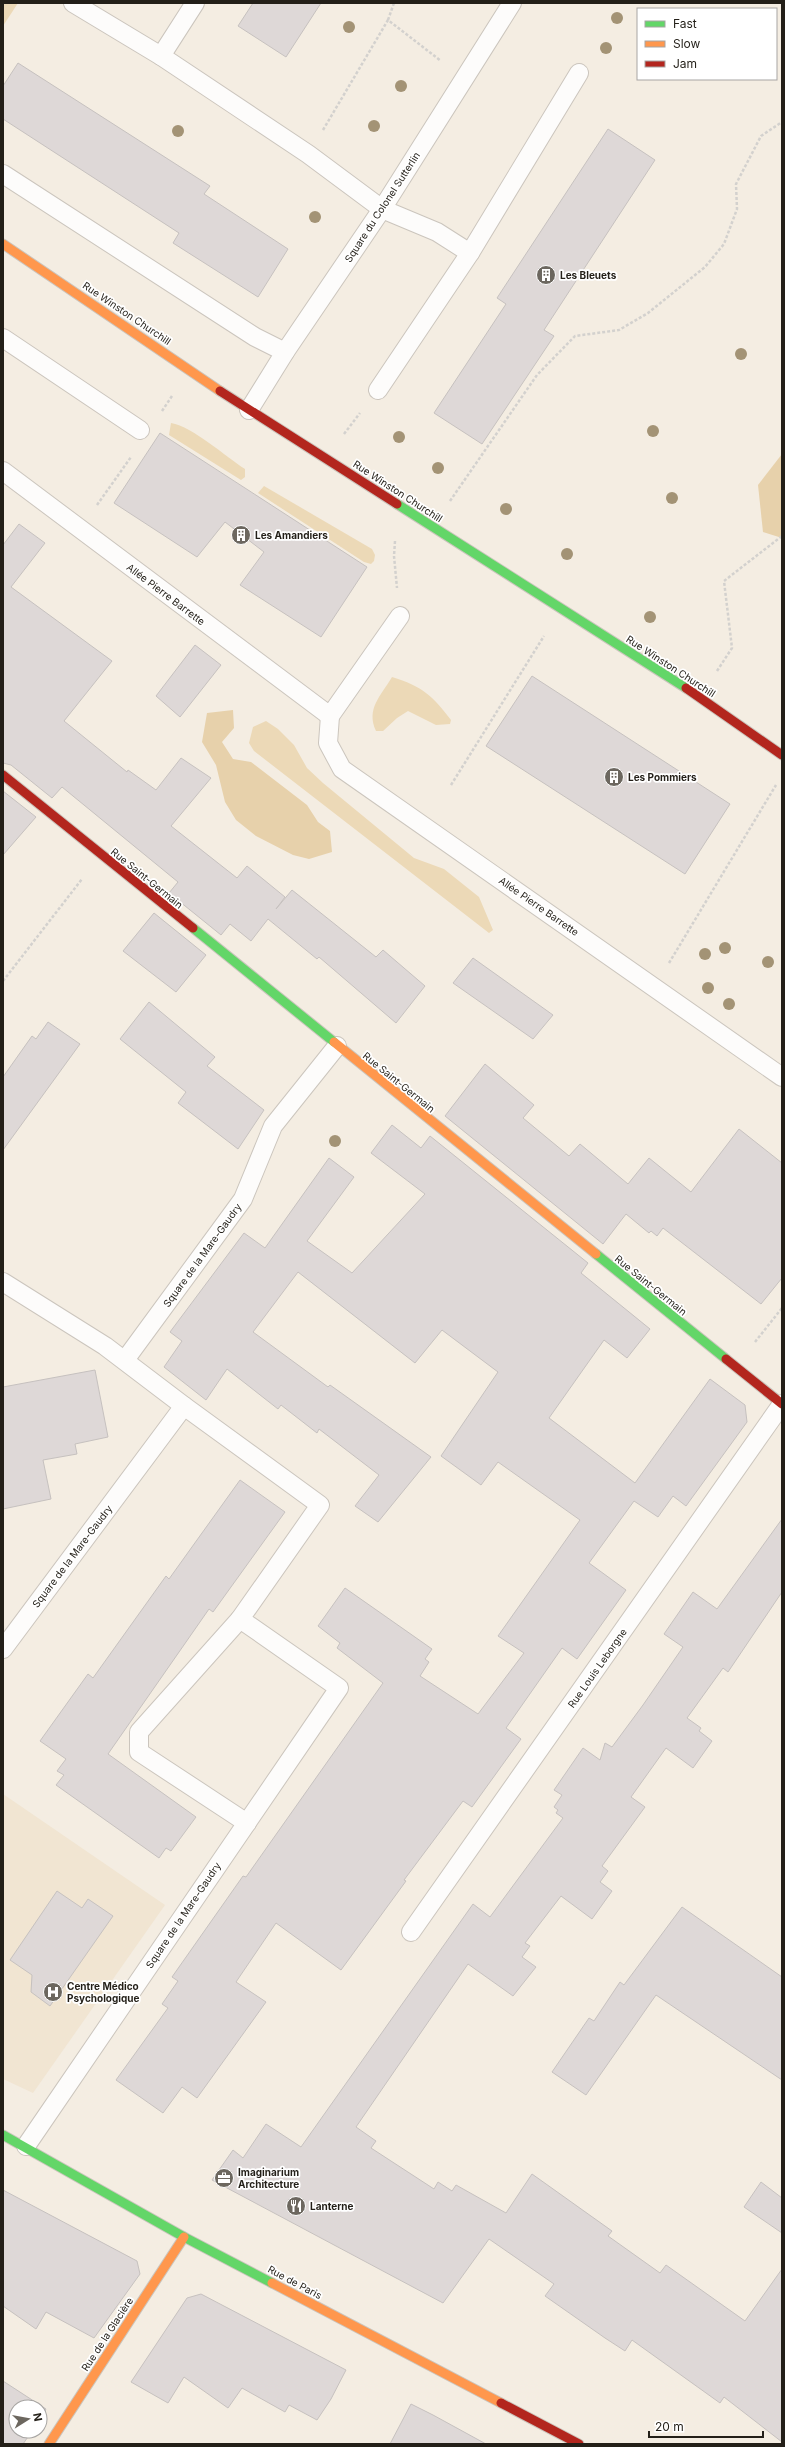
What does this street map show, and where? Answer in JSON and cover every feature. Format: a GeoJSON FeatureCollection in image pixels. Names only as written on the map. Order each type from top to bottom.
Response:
{"type":"FeatureCollection","features":[{"type":"Feature","properties":{"kind":"street","name":"Rue Winston Churchill"},"geometry":{"type":"LineString","coordinates":[[3,244],[249,410],[686,688],[782,755]]}},
{"type":"Feature","properties":{"kind":"street","name":"Rue Saint-Germain"},"geometry":{"type":"LineString","coordinates":[[3,775],[782,1404]]}},
{"type":"Feature","properties":{"kind":"street","name":"Rue de Paris"},"geometry":{"type":"LineString","coordinates":[[3,2135],[26,2146],[184,2237],[579,2444]]}},
{"type":"Feature","properties":{"kind":"street","name":"Rue de la Glacière"},"geometry":{"type":"LineString","coordinates":[[49,2444],[184,2237]]}},
{"type":"Feature","properties":{"kind":"lane"},"geometry":{"type":"LineString","coordinates":[[73,3],[161,56],[308,154],[382,209],[437,232],[470,253]]}},
{"type":"Feature","properties":{"kind":"lane"},"geometry":{"type":"LineString","coordinates":[[161,56],[195,3]]}},
{"type":"Feature","properties":{"kind":"lane","name":"Square du Colonel Sutterlin"},"geometry":{"type":"LineString","coordinates":[[249,410],[284,352],[382,209],[512,3]]}},
{"type":"Feature","properties":{"kind":"lane"},"geometry":{"type":"LineString","coordinates":[[378,390],[470,253],[579,73]]}},
{"type":"Feature","properties":{"kind":"lane"},"geometry":{"type":"LineString","coordinates":[[3,174],[255,337],[284,352]]}},
{"type":"Feature","properties":{"kind":"lane"},"geometry":{"type":"LineString","coordinates":[[3,338],[140,430]]}},
{"type":"Feature","properties":{"kind":"lane","name":"Allée Pierre Barrette"},"geometry":{"type":"LineString","coordinates":[[3,471],[330,716],[328,743],[342,769],[782,1077]]}},
{"type":"Feature","properties":{"kind":"lane"},"geometry":{"type":"LineString","coordinates":[[330,716],[400,616]]}},
{"type":"Feature","properties":{"kind":"lane","name":"Square de la Mare-Gaudry"},"geometry":{"type":"LineString","coordinates":[[125,1360],[243,1199],[273,1126],[337,1046]]}},
{"type":"Feature","properties":{"kind":"lane"},"geometry":{"type":"LineString","coordinates":[[3,1282],[125,1360],[184,1406],[320,1505],[240,1619],[139,1732],[139,1752],[246,1823]]}},
{"type":"Feature","properties":{"kind":"lane","name":"Rue Louis Leborgne"},"geometry":{"type":"LineString","coordinates":[[411,1932],[782,1404]]}},
{"type":"Feature","properties":{"kind":"lane","name":"Square de la Mare-Gaudry"},"geometry":{"type":"LineString","coordinates":[[3,1649],[184,1406]]}},
{"type":"Feature","properties":{"kind":"lane","name":"Square de la Mare-Gaudry"},"geometry":{"type":"LineString","coordinates":[[26,2146],[339,1688],[240,1619]]}},
{"type":"Feature","properties":{"kind":"path"},"geometry":{"type":"LineString","coordinates":[[308,154],[388,20],[394,3]]}},
{"type":"Feature","properties":{"kind":"path"},"geometry":{"type":"LineString","coordinates":[[388,20],[464,78]]}},
{"type":"Feature","properties":{"kind":"path"},"geometry":{"type":"LineString","coordinates":[[447,505],[537,375],[575,336],[619,330],[648,313],[705,267],[724,244],[738,210],[736,184],[761,136],[782,122]]}},
{"type":"Feature","properties":{"kind":"path"},"geometry":{"type":"LineString","coordinates":[[342,438],[378,390]]}},
{"type":"Feature","properties":{"kind":"path"},"geometry":{"type":"LineString","coordinates":[[400,616],[394,556],[402,508]]}},
{"type":"Feature","properties":{"kind":"path"},"geometry":{"type":"LineString","coordinates":[[713,677],[732,648],[724,581],[782,536]]}},
{"type":"Feature","properties":{"kind":"path"},"geometry":{"type":"LineString","coordinates":[[451,785],[561,608]]}},
{"type":"Feature","properties":{"kind":"path"},"geometry":{"type":"LineString","coordinates":[[654,987],[778,782]]}},
{"type":"Feature","properties":{"kind":"path"},"geometry":{"type":"LineString","coordinates":[[3,981],[101,855]]}},
{"type":"Feature","properties":{"kind":"path"},"geometry":{"type":"LineString","coordinates":[[735,1366],[782,1308]]}},
{"type":"Feature","properties":{"kind":"shaded area"},"geometry":{"type":"Polygon","coordinates":[[[3,3],[18,3],[3,26],[3,3]]]}},
{"type":"Feature","properties":{"kind":"shaded area"},"geometry":{"type":"Polygon","coordinates":[[[171,423],[189,430],[199,436],[245,469],[245,477],[241,480],[169,435],[171,423]]]}},
{"type":"Feature","properties":{"kind":"shaded area"},"geometry":{"type":"Polygon","coordinates":[[[782,454],[782,538],[763,532],[758,485],[782,454]]]}},
{"type":"Feature","properties":{"kind":"shaded area"},"geometry":{"type":"Polygon","coordinates":[[[264,486],[372,549],[375,555],[374,561],[371,564],[364,562],[258,493],[264,486]]]}},
{"type":"Feature","properties":{"kind":"shaded area"},"geometry":{"type":"Polygon","coordinates":[[[392,677],[411,684],[426,693],[438,704],[451,720],[450,724],[436,725],[408,711],[397,718],[383,731],[376,731],[373,723],[373,716],[376,703],[392,677]]]}},
{"type":"Feature","properties":{"kind":"shaded area"},"geometry":{"type":"Polygon","coordinates":[[[233,710],[234,728],[222,742],[233,759],[251,762],[307,805],[318,822],[330,831],[332,852],[309,859],[293,855],[256,836],[236,820],[225,802],[216,765],[202,742],[207,713],[233,710]]]}},
{"type":"Feature","properties":{"kind":"shaded area"},"geometry":{"type":"Polygon","coordinates":[[[266,721],[278,729],[294,745],[307,768],[323,783],[414,858],[444,869],[479,897],[493,930],[489,933],[254,751],[249,743],[253,727],[266,721]]]}},
{"type":"Feature","properties":{"kind":"shaded area","name":"Centre Médico Psychologique"},"geometry":{"type":"Polygon","coordinates":[[[3,1794],[165,1905],[33,2093],[3,2079],[3,1794]]]}},
{"type":"Feature","properties":{"kind":"building"},"geometry":{"type":"Polygon","coordinates":[[[253,3],[321,3],[286,57],[238,26],[253,3]]]}},
{"type":"Feature","properties":{"kind":"building"},"geometry":{"type":"Polygon","coordinates":[[[18,63],[210,186],[204,194],[288,249],[258,297],[173,243],[179,233],[3,119],[3,86],[18,63]]]}},
{"type":"Feature","properties":{"kind":"building","name":"Les Bleuets"},"geometry":{"type":"Polygon","coordinates":[[[608,129],[655,160],[544,330],[554,336],[482,444],[434,413],[506,304],[497,298],[608,129]]]}},
{"type":"Feature","properties":{"kind":"building","name":"Les Amandiers"},"geometry":{"type":"Polygon","coordinates":[[[160,433],[367,567],[321,637],[240,585],[264,552],[225,522],[197,557],[114,503],[160,433]]]}},
{"type":"Feature","properties":{"kind":"building"},"geometry":{"type":"Polygon","coordinates":[[[19,524],[45,543],[11,587],[112,661],[64,721],[127,772],[128,770],[156,790],[181,758],[211,778],[171,826],[237,878],[247,866],[285,897],[276,909],[292,890],[376,957],[383,950],[425,986],[396,1023],[319,957],[317,959],[268,919],[251,941],[230,924],[221,935],[169,893],[178,882],[62,787],[52,798],[11,765],[3,763],[3,545],[19,524]]]}},
{"type":"Feature","properties":{"kind":"building"},"geometry":{"type":"Polygon","coordinates":[[[195,645],[221,665],[180,717],[156,696],[195,645]]]}},
{"type":"Feature","properties":{"kind":"building","name":"Les Pommiers"},"geometry":{"type":"Polygon","coordinates":[[[532,676],[730,804],[685,874],[486,746],[532,676]]]}},
{"type":"Feature","properties":{"kind":"building"},"geometry":{"type":"Polygon","coordinates":[[[3,791],[36,817],[3,855],[3,791]]]}},
{"type":"Feature","properties":{"kind":"building"},"geometry":{"type":"Polygon","coordinates":[[[154,913],[206,955],[176,992],[123,951],[154,913]]]}},
{"type":"Feature","properties":{"kind":"building"},"geometry":{"type":"Polygon","coordinates":[[[473,958],[553,1015],[533,1039],[453,983],[473,958]]]}},
{"type":"Feature","properties":{"kind":"building"},"geometry":{"type":"Polygon","coordinates":[[[149,1002],[215,1057],[207,1066],[264,1110],[238,1149],[178,1103],[186,1092],[120,1039],[149,1002]]]}},
{"type":"Feature","properties":{"kind":"building"},"geometry":{"type":"Polygon","coordinates":[[[48,1022],[80,1044],[3,1150],[3,1077],[32,1036],[36,1039],[48,1022]]]}},
{"type":"Feature","properties":{"kind":"building"},"geometry":{"type":"Polygon","coordinates":[[[485,1064],[534,1105],[523,1118],[569,1156],[580,1144],[628,1184],[649,1158],[691,1192],[739,1129],[782,1163],[782,1278],[761,1304],[663,1228],[657,1236],[651,1231],[649,1233],[626,1214],[603,1244],[445,1116],[485,1064]]]}},
{"type":"Feature","properties":{"kind":"building"},"geometry":{"type":"Polygon","coordinates":[[[392,1125],[421,1148],[430,1136],[588,1263],[581,1273],[650,1329],[627,1358],[604,1340],[549,1418],[635,1483],[710,1379],[745,1405],[747,1422],[686,1506],[673,1496],[658,1517],[634,1501],[589,1563],[626,1590],[577,1659],[562,1648],[506,1728],[521,1739],[472,1807],[463,1801],[404,1880],[406,1881],[341,1970],[276,1923],[236,1982],[266,2002],[197,2098],[182,2087],[163,2113],[116,2080],[168,2008],[162,2004],[178,1981],[172,1977],[243,1876],[246,1877],[383,1683],[337,1648],[340,1643],[318,1626],[345,1588],[432,1649],[425,1659],[429,1662],[420,1676],[478,1714],[524,1653],[498,1636],[580,1520],[498,1462],[481,1485],[441,1456],[498,1372],[442,1330],[415,1363],[298,1272],[253,1332],[328,1387],[330,1385],[431,1457],[378,1522],[355,1506],[379,1475],[319,1429],[317,1433],[281,1405],[278,1409],[227,1369],[206,1400],[164,1367],[182,1341],[170,1332],[244,1233],[265,1248],[329,1158],[354,1177],[307,1241],[352,1273],[425,1194],[371,1153],[392,1125]]]}},
{"type":"Feature","properties":{"kind":"building"},"geometry":{"type":"Polygon","coordinates":[[[95,1370],[108,1437],[75,1444],[77,1454],[43,1460],[51,1499],[3,1509],[3,1387],[95,1370]]]}},
{"type":"Feature","properties":{"kind":"building"},"geometry":{"type":"Polygon","coordinates":[[[240,1480],[285,1512],[213,1612],[209,1609],[108,1754],[196,1817],[171,1851],[166,1848],[159,1858],[56,1785],[64,1775],[57,1771],[66,1759],[40,1741],[88,1674],[93,1678],[166,1576],[169,1579],[240,1480]]]}},
{"type":"Feature","properties":{"kind":"building"},"geometry":{"type":"Polygon","coordinates":[[[782,1519],[782,1592],[728,1672],[723,1668],[687,1718],[701,1728],[699,1731],[712,1741],[693,1768],[666,1748],[631,1797],[645,1807],[602,1866],[608,1871],[600,1882],[612,1891],[592,1919],[561,1896],[525,1943],[530,1946],[522,1957],[536,1967],[513,1996],[468,1964],[356,2127],[376,2141],[371,2148],[434,2189],[438,2182],[452,2191],[456,2185],[506,2213],[532,2174],[612,2231],[608,2236],[660,2273],[666,2265],[745,2321],[782,2269],[782,2442],[724,2397],[720,2403],[632,2340],[625,2351],[605,2338],[545,2296],[554,2284],[489,2239],[443,2303],[212,2180],[233,2150],[243,2158],[266,2124],[301,2147],[473,1904],[490,1917],[563,1818],[556,1813],[558,1810],[554,1807],[562,1795],[554,1790],[583,1748],[600,1760],[605,1743],[612,1747],[643,1705],[683,1647],[664,1634],[693,1592],[717,1609],[782,1519]]]}},
{"type":"Feature","properties":{"kind":"building"},"geometry":{"type":"Polygon","coordinates":[[[57,1891],[82,1908],[88,1899],[113,1916],[50,2006],[31,1992],[32,1975],[10,1960],[57,1891]]]}},
{"type":"Feature","properties":{"kind":"building"},"geometry":{"type":"Polygon","coordinates":[[[682,1907],[782,1977],[782,2080],[656,1995],[586,2095],[552,2072],[589,2018],[594,2021],[620,1982],[624,1985],[682,1907]]]}},
{"type":"Feature","properties":{"kind":"building"},"geometry":{"type":"Polygon","coordinates":[[[761,2182],[782,2198],[782,2233],[744,2207],[761,2182]]]}},
{"type":"Feature","properties":{"kind":"building"},"geometry":{"type":"Polygon","coordinates":[[[3,2190],[137,2261],[140,2274],[94,2338],[46,2312],[36,2329],[3,2306],[3,2190]]]}},
{"type":"Feature","properties":{"kind":"building"},"geometry":{"type":"Polygon","coordinates":[[[201,2294],[346,2370],[331,2399],[317,2420],[289,2405],[285,2412],[242,2388],[228,2408],[184,2377],[168,2403],[131,2382],[187,2298],[201,2294]]]}},
{"type":"Feature","properties":{"kind":"building"},"geometry":{"type":"Polygon","coordinates":[[[3,2381],[31,2399],[8,2399],[8,2439],[26,2439],[23,2444],[3,2444],[3,2381]]]}},
{"type":"Feature","properties":{"kind":"building"},"geometry":{"type":"Polygon","coordinates":[[[411,2404],[433,2415],[486,2444],[390,2444],[411,2404]]]}},
{"type":"Feature","properties":{"kind":"traffic: fast"},"geometry":{"type":"LineString","coordinates":[[397,504],[686,688]]}},
{"type":"Feature","properties":{"kind":"traffic: fast"},"geometry":{"type":"LineString","coordinates":[[193,928],[334,1042]]}},
{"type":"Feature","properties":{"kind":"traffic: fast"},"geometry":{"type":"LineString","coordinates":[[596,1254],[726,1359]]}},
{"type":"Feature","properties":{"kind":"traffic: fast"},"geometry":{"type":"LineString","coordinates":[[3,2135],[184,2237],[272,2283]]}},
{"type":"Feature","properties":{"kind":"traffic: slow"},"geometry":{"type":"LineString","coordinates":[[3,244],[220,391]]}},
{"type":"Feature","properties":{"kind":"traffic: slow"},"geometry":{"type":"LineString","coordinates":[[334,1042],[596,1254]]}},
{"type":"Feature","properties":{"kind":"traffic: slow"},"geometry":{"type":"LineString","coordinates":[[49,2444],[184,2237]]}},
{"type":"Feature","properties":{"kind":"traffic: slow"},"geometry":{"type":"LineString","coordinates":[[272,2283],[501,2403]]}},
{"type":"Feature","properties":{"kind":"traffic: jam"},"geometry":{"type":"LineString","coordinates":[[220,391],[397,504]]}},
{"type":"Feature","properties":{"kind":"traffic: jam"},"geometry":{"type":"LineString","coordinates":[[686,688],[782,755]]}},
{"type":"Feature","properties":{"kind":"traffic: jam"},"geometry":{"type":"LineString","coordinates":[[3,775],[193,928]]}},
{"type":"Feature","properties":{"kind":"traffic: jam"},"geometry":{"type":"LineString","coordinates":[[726,1359],[782,1404]]}},
{"type":"Feature","properties":{"kind":"traffic: jam"},"geometry":{"type":"LineString","coordinates":[[501,2403],[579,2444]]}},
{"type":"Feature","properties":{"kind":"place","name":"Les Bleuets"},"geometry":{"type":"Point","coordinates":[546,275]}},
{"type":"Feature","properties":{"kind":"place","name":"Les Amandiers"},"geometry":{"type":"Point","coordinates":[241,535]}},
{"type":"Feature","properties":{"kind":"place","name":"Les Pommiers"},"geometry":{"type":"Point","coordinates":[614,777]}},
{"type":"Feature","properties":{"kind":"place","name":"Centre Médico Psychologique"},"geometry":{"type":"Point","coordinates":[53,1992]}},
{"type":"Feature","properties":{"kind":"place","name":"Imaginarium Architecture"},"geometry":{"type":"Point","coordinates":[224,2178]}},
{"type":"Feature","properties":{"kind":"place","name":"Lanterne"},"geometry":{"type":"Point","coordinates":[296,2206]}}]}
